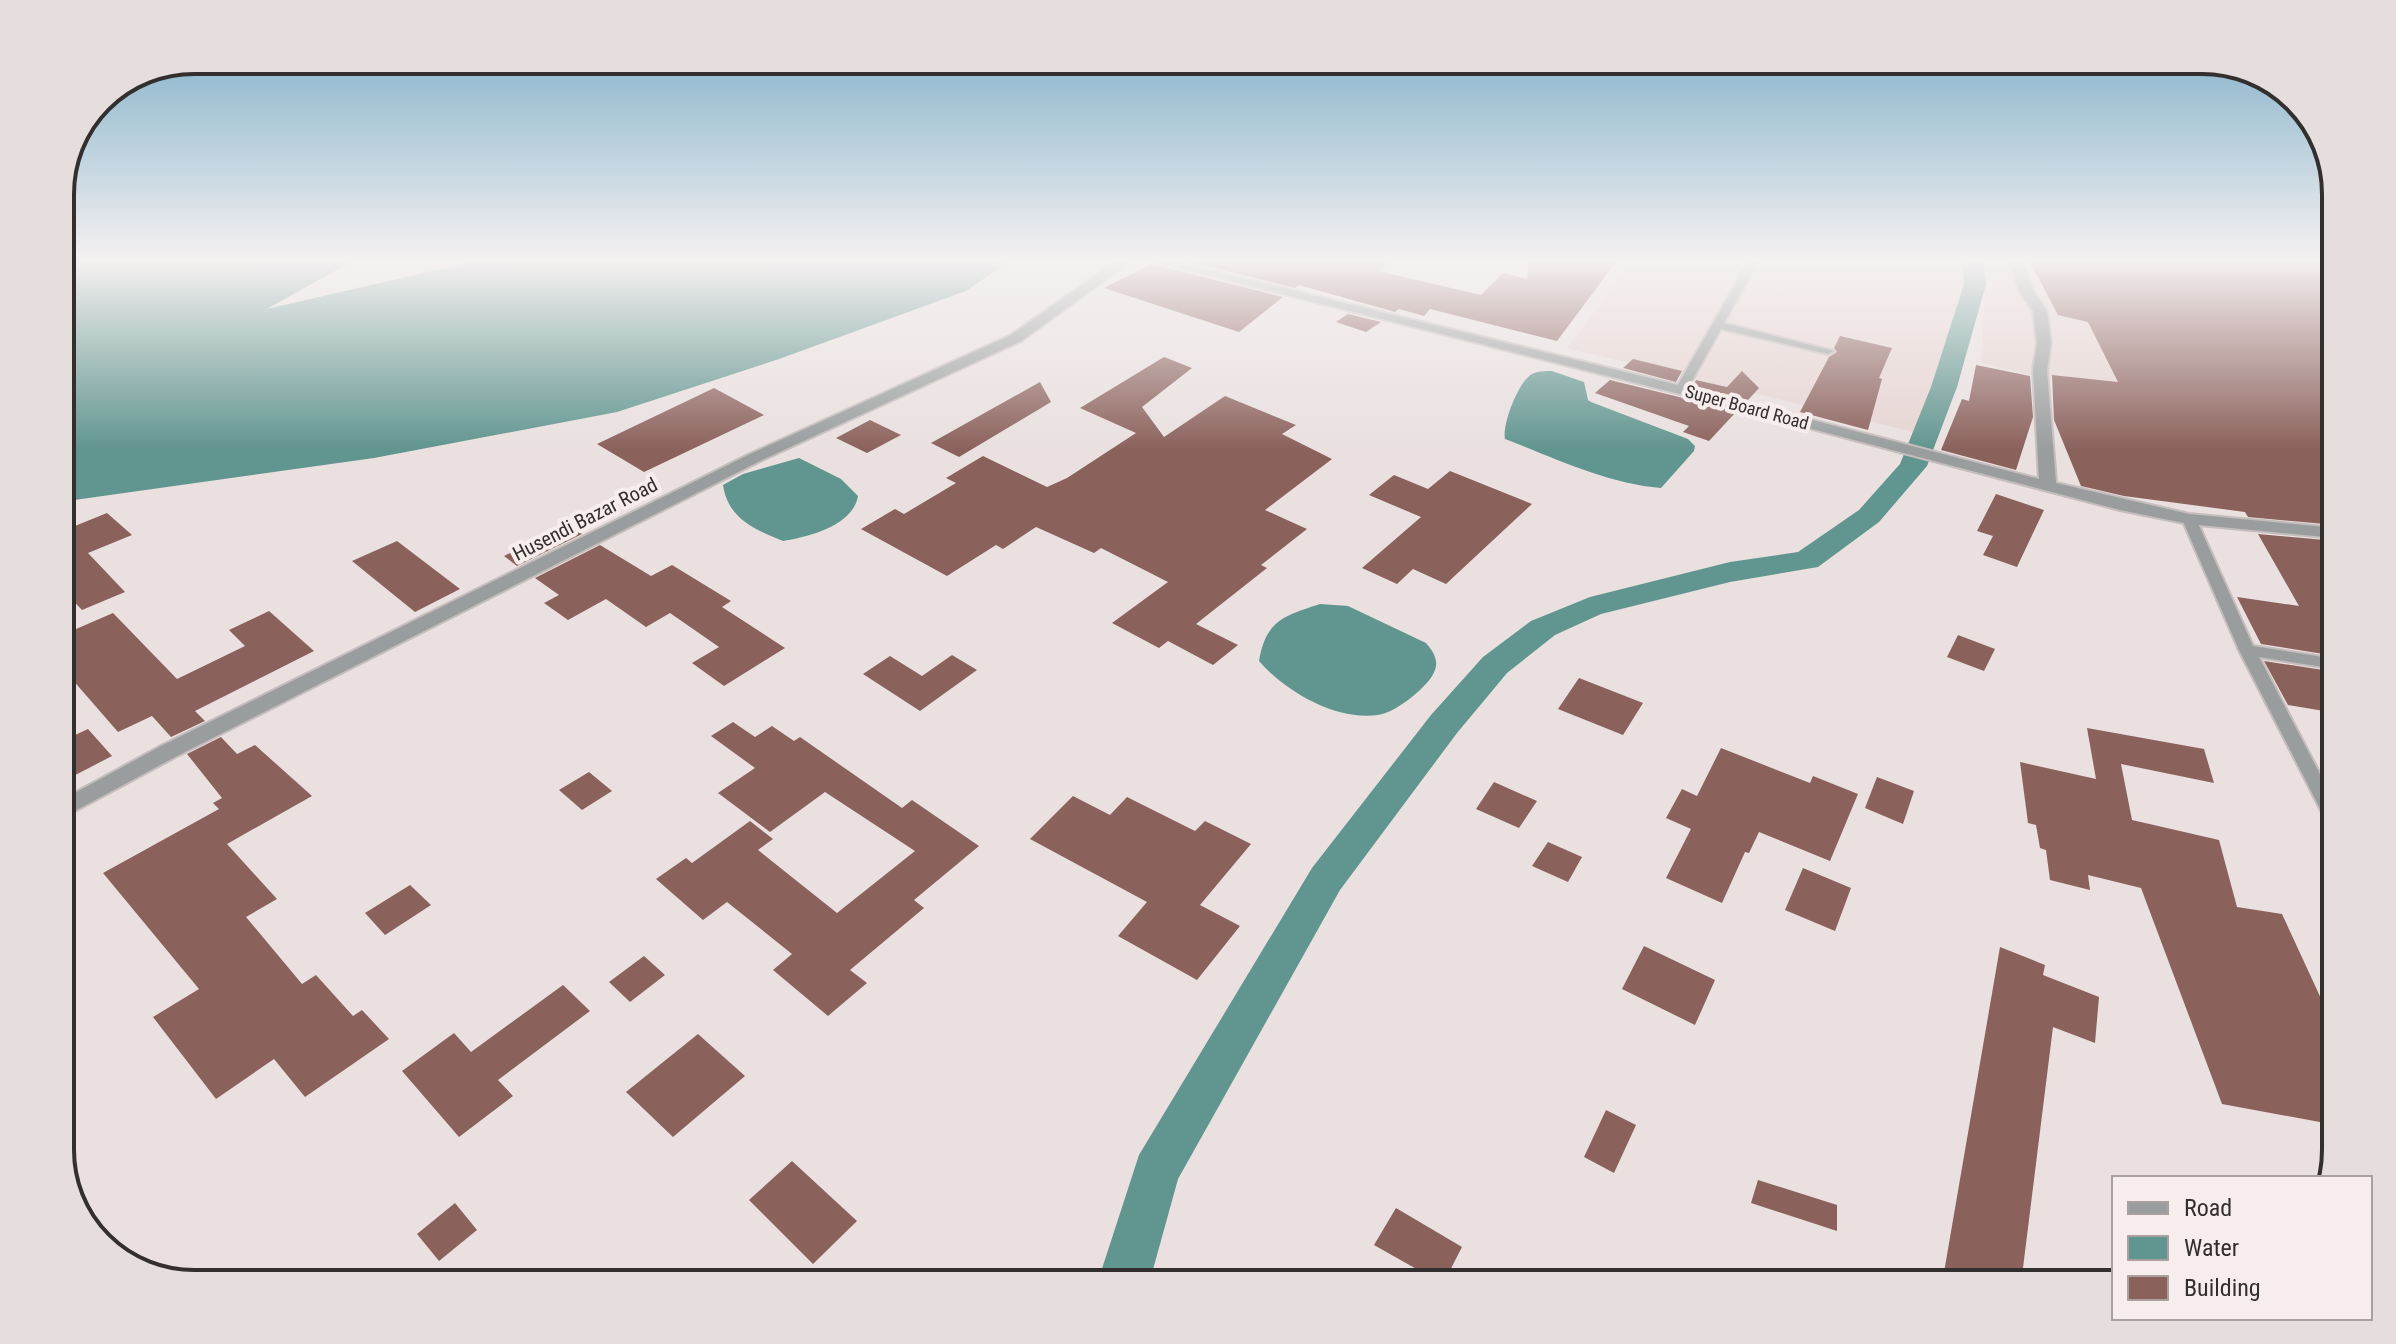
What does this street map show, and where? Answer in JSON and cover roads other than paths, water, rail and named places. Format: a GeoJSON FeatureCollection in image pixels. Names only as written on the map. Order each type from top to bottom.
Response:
{"type":"FeatureCollection","features":[{"type":"Feature","properties":{"kind":"street","name":"Husendi Bazar Road"},"geometry":{"type":"LineString","coordinates":[[74,803],[182,745],[754,458],[1016,338],[1035,325]]}},
{"type":"Feature","properties":{"kind":"street","name":"Super Board Road"},"geometry":{"type":"LineString","coordinates":[[1416,325],[1681,390],[2048,488],[2189,519],[2322,532]]}},
{"type":"Feature","properties":{"kind":"street"},"geometry":{"type":"LineString","coordinates":[[2042,325],[2044,343],[2040,370],[2048,488]]}},
{"type":"Feature","properties":{"kind":"lane"},"geometry":{"type":"LineString","coordinates":[[1681,390],[1717,325],[1828,351]]}},
{"type":"Feature","properties":{"kind":"lane"},"geometry":{"type":"LineString","coordinates":[[2189,519],[2247,650],[2322,795]]}},
{"type":"Feature","properties":{"kind":"lane"},"geometry":{"type":"LineString","coordinates":[[2247,650],[2322,662]]}},
{"type":"Feature","properties":{"kind":"water"},"geometry":{"type":"Polygon","coordinates":[[[74,325],[873,325],[617,412],[374,458],[74,500],[74,325]]]}},
{"type":"Feature","properties":{"kind":"water"},"geometry":{"type":"Polygon","coordinates":[[[1552,371],[1584,382],[1591,402],[1688,439],[1695,446],[1694,451],[1661,488],[1601,476],[1505,439],[1509,414],[1521,386],[1532,374],[1552,371]]]}},
{"type":"Feature","properties":{"kind":"water"},"geometry":{"type":"Polygon","coordinates":[[[799,458],[841,479],[858,496],[848,515],[839,522],[816,533],[783,541],[752,527],[736,514],[723,485],[743,474],[799,458]]]}},
{"type":"Feature","properties":{"kind":"water"},"geometry":{"type":"Polygon","coordinates":[[[1320,604],[1348,606],[1426,643],[1435,658],[1432,676],[1402,704],[1378,715],[1362,716],[1329,709],[1297,693],[1259,661],[1262,647],[1272,628],[1287,616],[1320,604]]]}},
{"type":"Feature","properties":{"kind":"waterway"},"geometry":{"type":"LineString","coordinates":[[1127,1270],[1156,1171],[1209,1085],[1326,879],[1444,724],[1495,665],[1543,628],[1590,607],[1730,572],[1807,560],[1869,516],[1913,466],[1944,387],[1963,325]]}}]}
